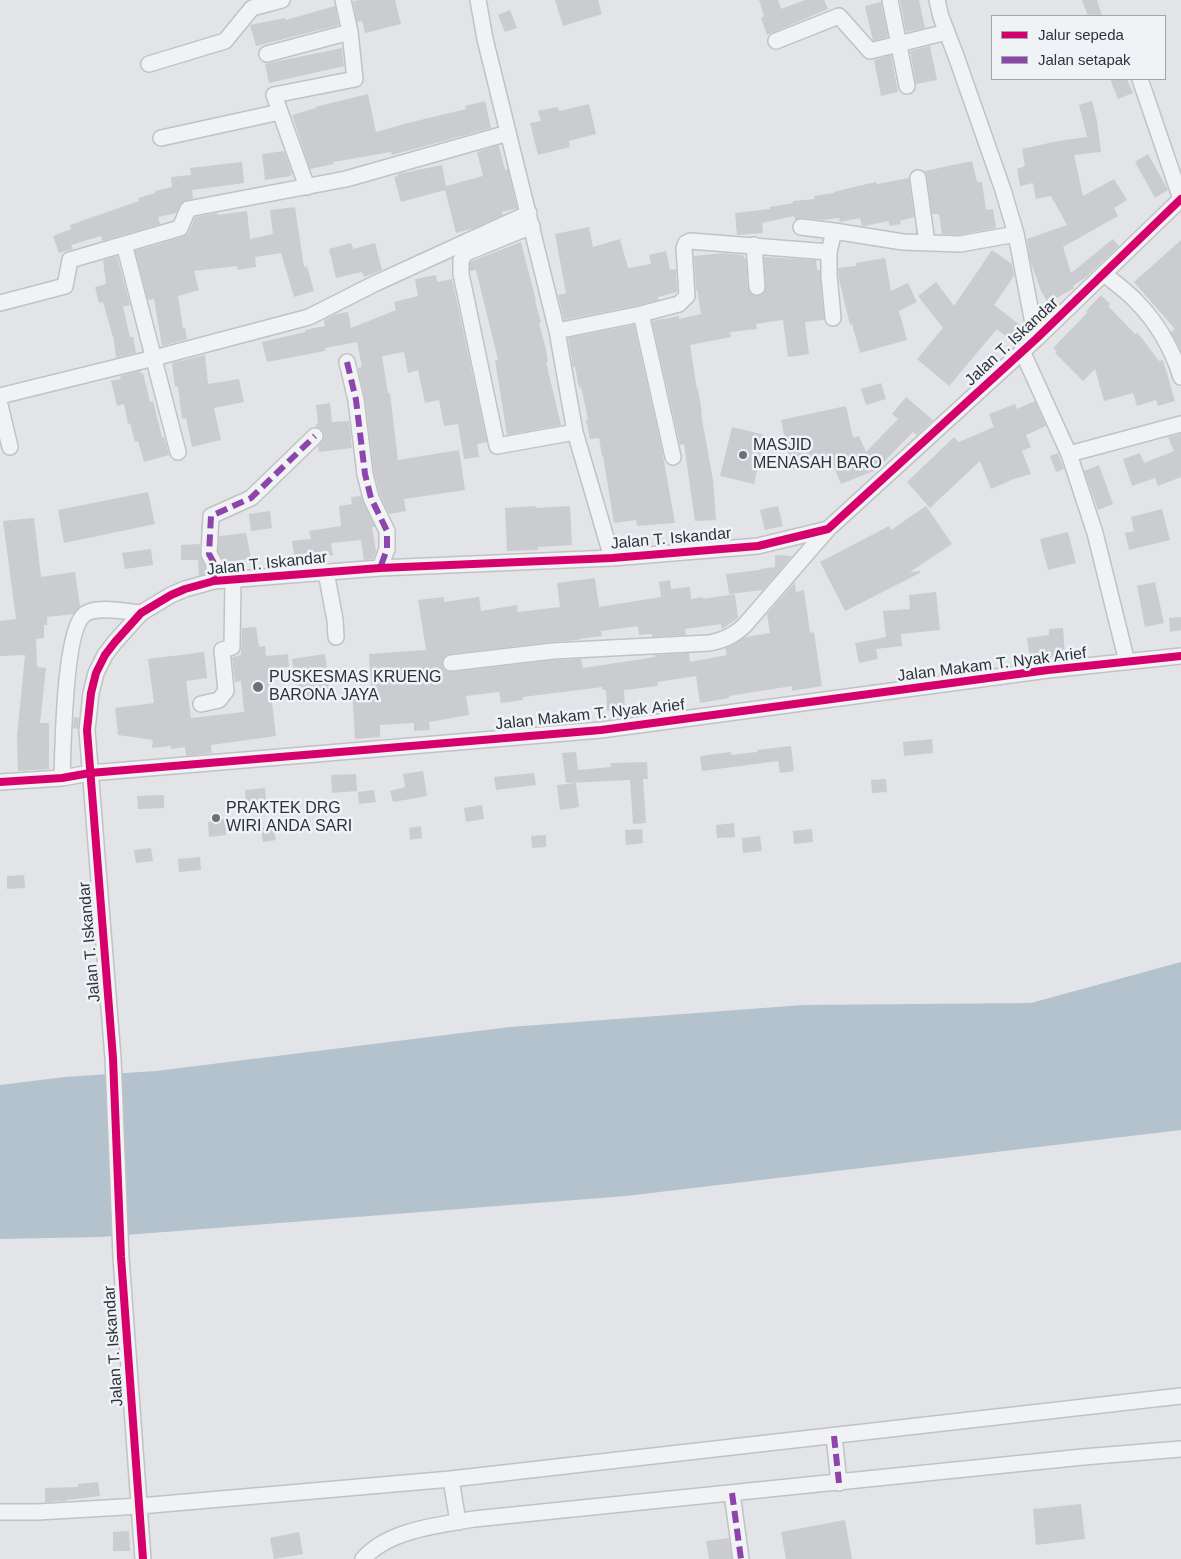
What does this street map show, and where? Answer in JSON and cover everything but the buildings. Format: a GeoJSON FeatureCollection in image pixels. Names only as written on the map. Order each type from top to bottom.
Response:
{"type":"FeatureCollection","features":[{"type":"Feature","properties":{"kind":"street"},"geometry":{"type":"LineString","coordinates":[[149,64],[225,41],[252,8],[282,0]]}},
{"type":"Feature","properties":{"kind":"street"},"geometry":{"type":"LineString","coordinates":[[307,187],[274,95],[355,79],[350,32],[343,0]]}},
{"type":"Feature","properties":{"kind":"street"},"geometry":{"type":"LineString","coordinates":[[478,0],[485,39],[557,331],[575,432],[612,558]]}},
{"type":"Feature","properties":{"kind":"street"},"geometry":{"type":"LineString","coordinates":[[890,0],[907,86]]}},
{"type":"Feature","properties":{"kind":"street"},"geometry":{"type":"LineString","coordinates":[[937,0],[941,17],[1003,190],[1016,234],[1036,339]]}},
{"type":"Feature","properties":{"kind":"street"},"geometry":{"type":"LineString","coordinates":[[776,41],[839,16],[870,51],[947,32]]}},
{"type":"Feature","properties":{"kind":"street"},"geometry":{"type":"LineString","coordinates":[[267,54],[350,32]]}},
{"type":"Feature","properties":{"kind":"street"},"geometry":{"type":"LineString","coordinates":[[1140,80],[1181,199]]}},
{"type":"Feature","properties":{"kind":"street"},"geometry":{"type":"LineString","coordinates":[[161,138],[280,112]]}},
{"type":"Feature","properties":{"kind":"street"},"geometry":{"type":"LineString","coordinates":[[0,303],[65,286],[70,260],[180,228],[188,209],[346,180],[508,133]]}},
{"type":"Feature","properties":{"kind":"street"},"geometry":{"type":"LineString","coordinates":[[918,178],[927,243]]}},
{"type":"Feature","properties":{"kind":"street","name":"Jalan T. Iskandar"},"geometry":{"type":"LineString","coordinates":[[143,1559],[121,1258],[113,1058],[87,730],[91,693],[96,673],[105,655],[141,613],[171,595],[214,581],[380,568],[612,558],[758,546],[828,529],[1036,339],[1181,199]]}},
{"type":"Feature","properties":{"kind":"street"},"geometry":{"type":"LineString","coordinates":[[0,396],[309,317],[374,284],[530,220]]}},
{"type":"Feature","properties":{"kind":"street"},"geometry":{"type":"LineString","coordinates":[[530,220],[466,253],[461,260],[461,274],[497,446],[575,432]]}},
{"type":"Feature","properties":{"kind":"street"},"geometry":{"type":"LineString","coordinates":[[801,227],[903,242],[927,243],[960,244],[1016,234]]}},
{"type":"Feature","properties":{"kind":"street"},"geometry":{"type":"LineString","coordinates":[[833,318],[829,275],[830,252],[834,231]]}},
{"type":"Feature","properties":{"kind":"street"},"geometry":{"type":"LineString","coordinates":[[557,331],[641,314],[679,304],[687,296],[684,248],[686,243],[695,241],[830,252]]}},
{"type":"Feature","properties":{"kind":"street"},"geometry":{"type":"LineString","coordinates":[[124,244],[178,452]]}},
{"type":"Feature","properties":{"kind":"street"},"geometry":{"type":"LineString","coordinates":[[754,245],[757,287]]}},
{"type":"Feature","properties":{"kind":"street"},"geometry":{"type":"LineString","coordinates":[[1104,274],[1135,299],[1158,327],[1178,360],[1181,377]]}},
{"type":"Feature","properties":{"kind":"street"},"geometry":{"type":"LineString","coordinates":[[641,314],[673,457]]}},
{"type":"Feature","properties":{"kind":"street"},"geometry":{"type":"LineString","coordinates":[[1022,351],[1069,454],[1095,533],[1127,662]]}},
{"type":"Feature","properties":{"kind":"street"},"geometry":{"type":"LineString","coordinates":[[347,362],[356,400],[365,474],[371,498],[387,531],[387,549],[380,568]]}},
{"type":"Feature","properties":{"kind":"street"},"geometry":{"type":"LineString","coordinates":[[0,405],[10,447]]}},
{"type":"Feature","properties":{"kind":"street"},"geometry":{"type":"LineString","coordinates":[[1069,454],[1181,424]]}},
{"type":"Feature","properties":{"kind":"street"},"geometry":{"type":"LineString","coordinates":[[214,581],[214,563],[209,554],[212,516],[251,498],[315,436]]}},
{"type":"Feature","properties":{"kind":"street"},"geometry":{"type":"LineString","coordinates":[[451,663],[553,651],[700,644],[722,641],[744,626],[828,529]]}},
{"type":"Feature","properties":{"kind":"street"},"geometry":{"type":"LineString","coordinates":[[326,572],[335,620],[336,637]]}},
{"type":"Feature","properties":{"kind":"street"},"geometry":{"type":"LineString","coordinates":[[201,704],[219,700],[226,690],[222,650],[232,647],[233,580]]}},
{"type":"Feature","properties":{"kind":"street"},"geometry":{"type":"LineString","coordinates":[[62,778],[65,687],[73,641],[79,620],[84,614],[99,610],[141,613]]}},
{"type":"Feature","properties":{"kind":"street","name":"Jalan Makam T. Nyak Arief"},"geometry":{"type":"LineString","coordinates":[[0,782],[601,730],[1038,671],[1181,656]]}},
{"type":"Feature","properties":{"kind":"street"},"geometry":{"type":"LineString","coordinates":[[0,1512],[38,1512],[140,1506],[835,1443],[1181,1396]]}},
{"type":"Feature","properties":{"kind":"street"},"geometry":{"type":"LineString","coordinates":[[835,1443],[839,1480]]}},
{"type":"Feature","properties":{"kind":"street"},"geometry":{"type":"LineString","coordinates":[[363,1559],[383,1544],[407,1533],[458,1522],[510,1515],[732,1493],[839,1480],[1181,1449]]}},
{"type":"Feature","properties":{"kind":"street"},"geometry":{"type":"LineString","coordinates":[[451,1479],[458,1522]]}},
{"type":"Feature","properties":{"kind":"street"},"geometry":{"type":"LineString","coordinates":[[732,1493],[741,1559]]}},
{"type":"Feature","properties":{"kind":"water"},"geometry":{"type":"Polygon","coordinates":[[[1181,962],[1181,1130],[626,1196],[100,1237],[0,1239],[0,1085],[65,1077],[156,1071],[510,1027],[803,1005],[1031,1003],[1181,962]]]}},
{"type":"Feature","properties":{"kind":"marked path"},"geometry":{"type":"LineString","coordinates":[[347,362],[356,400],[365,474],[371,498],[387,531],[387,549],[380,568]]}},
{"type":"Feature","properties":{"kind":"marked path"},"geometry":{"type":"LineString","coordinates":[[214,581],[214,563],[209,554],[211,516],[251,498],[315,436]]}},
{"type":"Feature","properties":{"kind":"marked path"},"geometry":{"type":"LineString","coordinates":[[834,1436],[839,1483]]}},
{"type":"Feature","properties":{"kind":"marked path"},"geometry":{"type":"LineString","coordinates":[[732,1493],[741,1559]]}},
{"type":"Feature","properties":{"kind":"cycle path"},"geometry":{"type":"LineString","coordinates":[[143,1559],[121,1257],[113,1058],[87,730],[91,693],[96,673],[105,655],[141,613],[171,595],[214,581],[380,568],[612,558],[758,546],[828,529],[1036,339],[1181,199]]}},
{"type":"Feature","properties":{"kind":"cycle path"},"geometry":{"type":"LineString","coordinates":[[0,782],[601,730],[1048,670],[1181,656]]}},
{"type":"Feature","properties":{"kind":"place","name":"MASJID MENASAH BARO"},"geometry":{"type":"Point","coordinates":[743,455]}},
{"type":"Feature","properties":{"kind":"place","name":"PUSKESMAS KRUENG BARONA JAYA"},"geometry":{"type":"Point","coordinates":[258,687]}},
{"type":"Feature","properties":{"kind":"place","name":"PRAKTEK DRG WIRI ANDA SARI"},"geometry":{"type":"Point","coordinates":[216,818]}}]}
